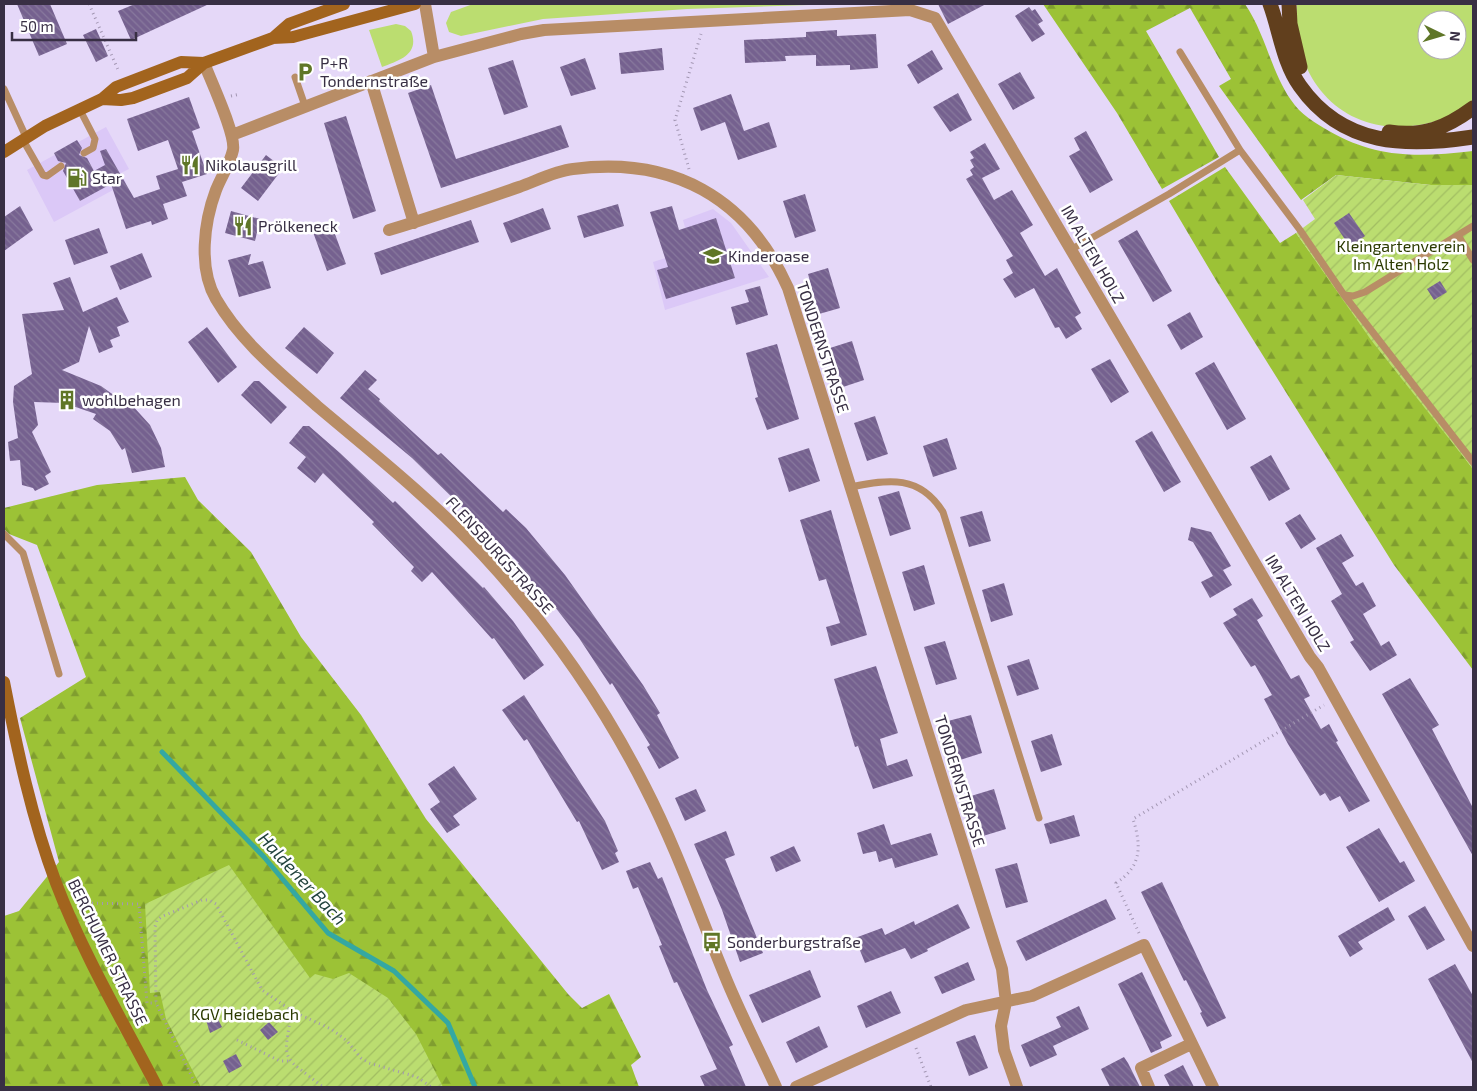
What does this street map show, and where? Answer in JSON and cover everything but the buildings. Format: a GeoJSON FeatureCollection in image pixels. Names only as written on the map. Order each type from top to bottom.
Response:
{"type":"FeatureCollection","features":[{"type":"Feature","properties":{"kind":"highway"},"geometry":{"type":"LineString","coordinates":[[1270,4],[1278,36],[1300,86],[1323,111],[1343,125],[1361,135],[1386,141],[1414,143],[1473,137]]}},
{"type":"Feature","properties":{"kind":"highway"},"geometry":{"type":"LineString","coordinates":[[1289,4],[1290,24],[1296,57],[1306,82],[1327,104],[1347,120],[1368,129],[1397,133],[1428,131],[1452,123],[1473,108]]}},
{"type":"Feature","properties":{"kind":"main road"},"geometry":{"type":"LineString","coordinates":[[273,38],[289,24],[344,4]]}},
{"type":"Feature","properties":{"kind":"main road"},"geometry":{"type":"LineString","coordinates":[[102,99],[121,100],[149,92],[187,78],[204,63],[273,38],[293,36],[415,4]]}},
{"type":"Feature","properties":{"kind":"main road"},"geometry":{"type":"LineString","coordinates":[[4,152],[45,126],[102,99],[116,87],[181,62],[204,63]]}},
{"type":"Feature","properties":{"kind":"main road","name":"BERCHUMER STRASSE"},"geometry":{"type":"LineString","coordinates":[[4,682],[26,780],[44,845],[64,903],[156,1087]]}},
{"type":"Feature","properties":{"kind":"street"},"geometry":{"type":"LineString","coordinates":[[425,4],[434,57]]}},
{"type":"Feature","properties":{"kind":"street","name":"IM ALTEN HOLZ"},"geometry":{"type":"LineString","coordinates":[[232,135],[434,57],[544,30],[910,10],[935,18],[1335,698],[1473,946]]}},
{"type":"Feature","properties":{"kind":"street","name":"FLENSBURGSTRASSE"},"geometry":{"type":"LineString","coordinates":[[204,63],[232,135],[233,149],[214,194],[205,244],[208,280],[214,296],[234,326],[262,358],[440,511],[483,555],[556,641],[618,737],[646,788],[728,983],[776,1087]]}},
{"type":"Feature","properties":{"kind":"street"},"geometry":{"type":"LineString","coordinates":[[371,81],[414,223]]}},
{"type":"Feature","properties":{"kind":"street","name":"TONDERNSTRASSE"},"geometry":{"type":"LineString","coordinates":[[389,230],[572,169],[611,167],[651,169],[694,184],[728,206],[753,230],[779,268],[788,288],[1002,969],[1006,1002],[1001,1026],[1004,1050],[1017,1087]]}},
{"type":"Feature","properties":{"kind":"street"},"geometry":{"type":"LineString","coordinates":[[796,1087],[966,1010],[1032,996],[1144,945],[1213,1087]]}},
{"type":"Feature","properties":{"kind":"street"},"geometry":{"type":"LineString","coordinates":[[1149,1087],[1140,1068],[1192,1044]]}},
{"type":"Feature","properties":{"kind":"lane"},"geometry":{"type":"LineString","coordinates":[[1180,52],[1240,150],[1300,230],[1344,295],[1473,462]]}},
{"type":"Feature","properties":{"kind":"lane"},"geometry":{"type":"LineString","coordinates":[[295,77],[305,106]]}},
{"type":"Feature","properties":{"kind":"lane"},"geometry":{"type":"LineString","coordinates":[[4,89],[24,139],[43,175],[47,176],[61,166]]}},
{"type":"Feature","properties":{"kind":"lane"},"geometry":{"type":"LineString","coordinates":[[80,110],[95,139],[93,148],[84,154]]}},
{"type":"Feature","properties":{"kind":"lane"},"geometry":{"type":"LineString","coordinates":[[1072,249],[1169,194],[1240,150]]}},
{"type":"Feature","properties":{"kind":"lane"},"geometry":{"type":"LineString","coordinates":[[1344,295],[1353,296],[1364,292],[1473,226]]}},
{"type":"Feature","properties":{"kind":"lane"},"geometry":{"type":"LineString","coordinates":[[1458,235],[1473,260]]}},
{"type":"Feature","properties":{"kind":"lane"},"geometry":{"type":"LineString","coordinates":[[851,487],[879,481],[902,481],[929,495],[943,512],[1039,818]]}},
{"type":"Feature","properties":{"kind":"lane"},"geometry":{"type":"LineString","coordinates":[[4,534],[23,553],[59,674]]}},
{"type":"Feature","properties":{"kind":"path"},"geometry":{"type":"LineString","coordinates":[[89,4],[119,72]]}},
{"type":"Feature","properties":{"kind":"path"},"geometry":{"type":"LineString","coordinates":[[694,184],[675,120],[704,22]]}},
{"type":"Feature","properties":{"kind":"path"},"geometry":{"type":"LineString","coordinates":[[1144,945],[1116,883],[1127,876],[1136,865],[1138,855],[1133,819],[1335,698]]}},
{"type":"Feature","properties":{"kind":"path"},"geometry":{"type":"LineString","coordinates":[[197,1087],[156,1003],[155,927],[157,920],[202,900],[209,900],[216,904],[262,990],[292,1011],[331,1029],[347,1041],[361,1058],[369,1063],[417,1077],[431,1087]]}},
{"type":"Feature","properties":{"kind":"path"},"geometry":{"type":"LineString","coordinates":[[64,903],[139,904],[147,1003],[156,1003]]}},
{"type":"Feature","properties":{"kind":"path"},"geometry":{"type":"LineString","coordinates":[[289,1061],[286,1047],[292,1011]]}},
{"type":"Feature","properties":{"kind":"path"},"geometry":{"type":"LineString","coordinates":[[911,1035],[931,1087]]}},
{"type":"Feature","properties":{"kind":"path"},"geometry":{"type":"LineString","coordinates":[[237,1040],[280,1061],[289,1061],[323,1087]]}},
{"type":"Feature","properties":{"kind":"shaded area","name":"Star"},"geometry":{"type":"Polygon","coordinates":[[[106,127],[129,169],[121,173],[126,183],[54,222],[27,170],[106,127]]]}},
{"type":"Feature","properties":{"kind":"shaded area","name":"Kinderoase"},"geometry":{"type":"Polygon","coordinates":[[[713,209],[731,223],[769,277],[665,310],[653,262],[691,250],[683,220],[713,209]]]}},
{"type":"Feature","properties":{"kind":"green space"},"geometry":{"type":"Polygon","coordinates":[[[473,4],[840,4],[687,9],[543,19],[461,36],[449,32],[446,23],[451,12],[473,4]]]}},
{"type":"Feature","properties":{"kind":"green space"},"geometry":{"type":"Polygon","coordinates":[[[1043,4],[1245,4],[1258,27],[1284,89],[1299,110],[1308,118],[1347,140],[1382,151],[1417,155],[1473,151],[1473,185],[1431,185],[1336,175],[1301,200],[1219,86],[1231,79],[1190,8],[1146,31],[1219,157],[1162,189],[1117,113],[1043,4]]]}},
{"type":"Feature","properties":{"kind":"green space"},"geometry":{"type":"Polygon","coordinates":[[[1297,4],[1473,4],[1473,100],[1452,115],[1436,121],[1411,126],[1385,126],[1361,120],[1341,109],[1324,94],[1311,75],[1302,54],[1297,30],[1297,4]]]}},
{"type":"Feature","properties":{"kind":"green space"},"geometry":{"type":"Polygon","coordinates":[[[396,24],[405,26],[411,31],[413,45],[407,55],[382,67],[369,30],[396,24]]]}},
{"type":"Feature","properties":{"kind":"green space"},"geometry":{"type":"Polygon","coordinates":[[[1225,167],[1280,243],[1296,233],[1344,300],[1473,469],[1473,670],[1394,565],[1217,282],[1169,201],[1225,167]]]}},
{"type":"Feature","properties":{"kind":"green space","name":"Kleingartenverein Im Alten Holz"},"geometry":{"type":"Polygon","coordinates":[[[1336,175],[1431,185],[1473,185],[1473,469],[1371,340],[1296,233],[1315,219],[1303,200],[1336,175]]]}},
{"type":"Feature","properties":{"kind":"green space"},"geometry":{"type":"Polygon","coordinates":[[[185,477],[198,500],[251,552],[301,637],[361,715],[426,819],[568,994],[582,1008],[609,994],[641,1057],[631,1065],[639,1087],[4,1087],[4,916],[19,911],[59,862],[20,718],[86,677],[37,545],[9,534],[4,529],[4,508],[97,485],[185,477]]]}},
{"type":"Feature","properties":{"kind":"green space","name":"KGV Heidebach"},"geometry":{"type":"Polygon","coordinates":[[[229,865],[310,978],[315,974],[333,979],[349,973],[388,998],[416,1034],[443,1087],[201,1087],[166,1019],[160,992],[150,993],[145,904],[229,865]]]}},
{"type":"Feature","properties":{"kind":"waterway","name":"Haldener Bach"},"geometry":{"type":"LineString","coordinates":[[162,752],[264,857],[328,933],[394,971],[448,1023],[475,1087]]}},
{"type":"Feature","properties":{"kind":"place","name":"P+R Tondernstraße"},"geometry":{"type":"Point","coordinates":[305,72]}},
{"type":"Feature","properties":{"kind":"place","name":"Nikolausgrill"},"geometry":{"type":"Point","coordinates":[190,165]}},
{"type":"Feature","properties":{"kind":"place","name":"Star"},"geometry":{"type":"Point","coordinates":[77,178]}},
{"type":"Feature","properties":{"kind":"place","name":"Prölkeneck"},"geometry":{"type":"Point","coordinates":[243,226]}},
{"type":"Feature","properties":{"kind":"place","name":"Kinderoase"},"geometry":{"type":"Point","coordinates":[713,256]}},
{"type":"Feature","properties":{"kind":"place","name":"wohlbehagen"},"geometry":{"type":"Point","coordinates":[67,400]}},
{"type":"Feature","properties":{"kind":"place","name":"Sonderburgstraße"},"geometry":{"type":"Point","coordinates":[712,942]}}]}
